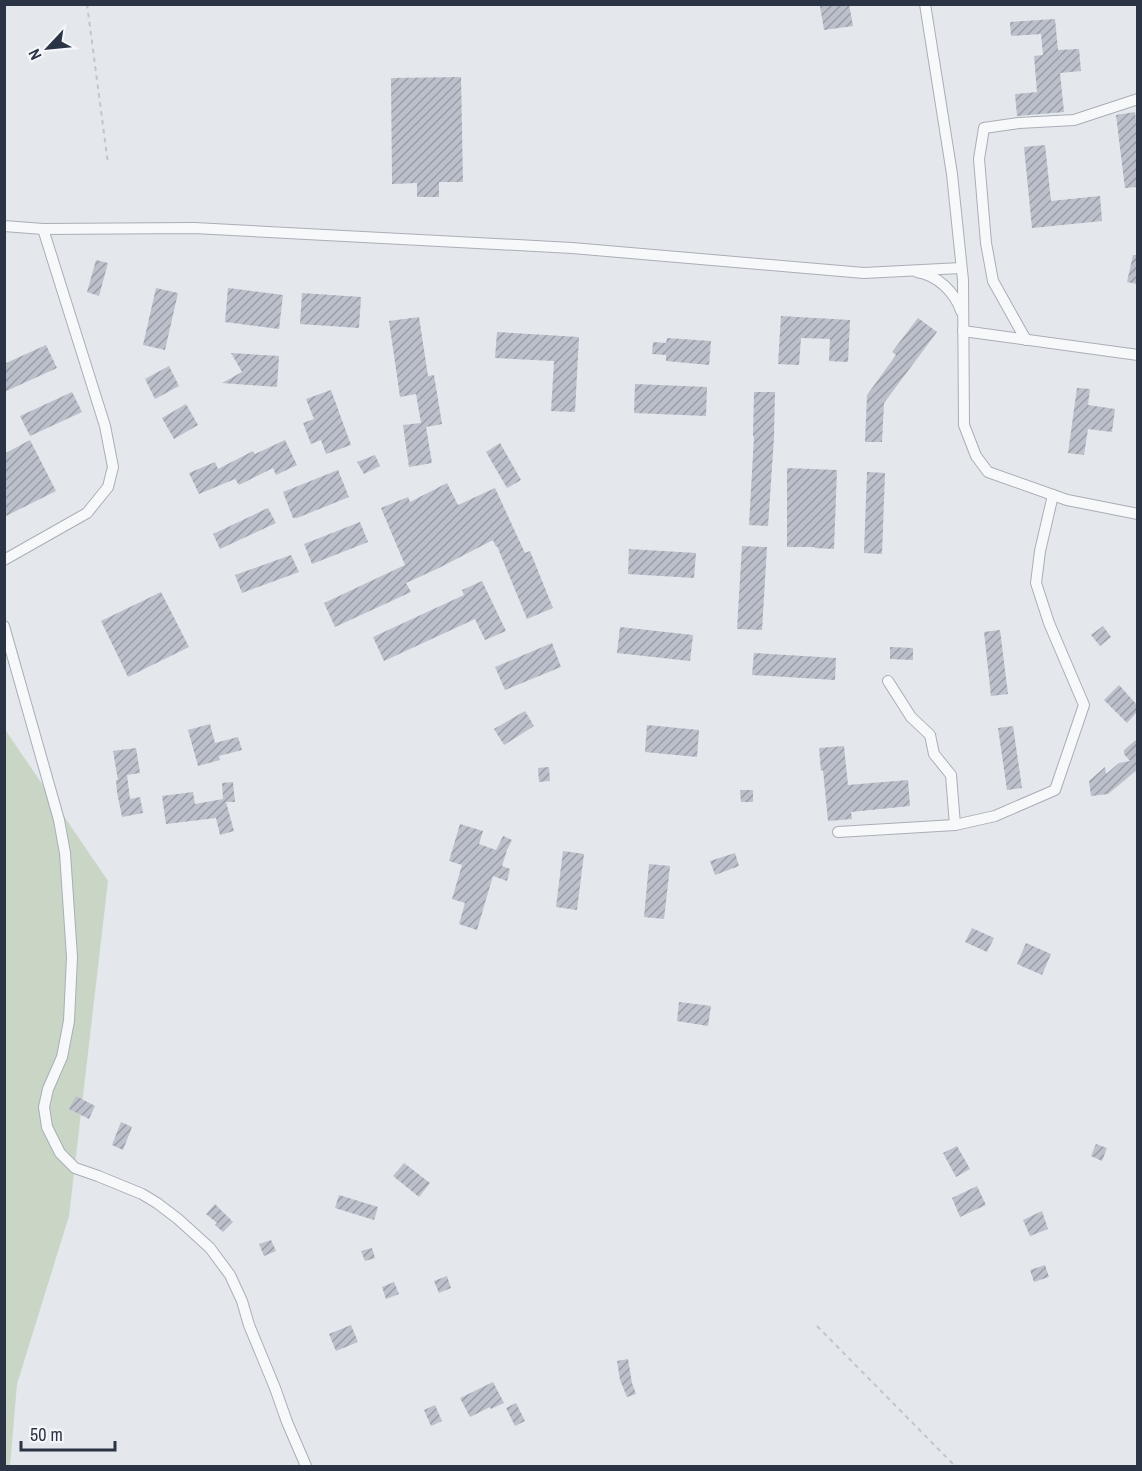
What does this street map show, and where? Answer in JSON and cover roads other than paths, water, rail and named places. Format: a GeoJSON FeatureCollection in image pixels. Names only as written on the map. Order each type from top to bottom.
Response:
{"type":"FeatureCollection","features":[{"type":"Feature","properties":{"kind":"street"},"geometry":{"type":"LineString","coordinates":[[925,4],[952,174],[963,280],[964,425],[976,456],[988,472],[1067,500],[1137,514]]}},
{"type":"Feature","properties":{"kind":"street"},"geometry":{"type":"LineString","coordinates":[[1026,340],[993,281],[986,243],[979,159],[984,128],[1019,123],[1074,120],[1137,99]]}},
{"type":"Feature","properties":{"kind":"street"},"geometry":{"type":"LineString","coordinates":[[4,226],[43,229],[194,228],[572,248],[864,273],[961,268]]}},
{"type":"Feature","properties":{"kind":"street"},"geometry":{"type":"LineString","coordinates":[[4,560],[87,513],[108,487],[113,466],[105,426],[43,229]]}},
{"type":"Feature","properties":{"kind":"street"},"geometry":{"type":"LineString","coordinates":[[906,270],[922,273],[937,280],[950,290],[958,304],[963,326]]}},
{"type":"Feature","properties":{"kind":"street"},"geometry":{"type":"LineString","coordinates":[[963,326],[1026,340],[1137,355]]}},
{"type":"Feature","properties":{"kind":"street"},"geometry":{"type":"LineString","coordinates":[[838,832],[955,825],[995,816],[1055,790],[1084,705],[1049,623],[1036,583],[1040,550],[1053,495]]}},
{"type":"Feature","properties":{"kind":"street"},"geometry":{"type":"LineString","coordinates":[[4,626],[58,820],[65,853],[72,957],[70,1010],[62,1057],[48,1089],[44,1107],[47,1127],[60,1153],[75,1168],[142,1194],[178,1219],[210,1248],[230,1275],[242,1300],[286,1422],[306,1467]]}},
{"type":"Feature","properties":{"kind":"street"},"geometry":{"type":"LineString","coordinates":[[888,681],[911,717],[930,735],[934,754],[951,776],[955,825]]}}]}
